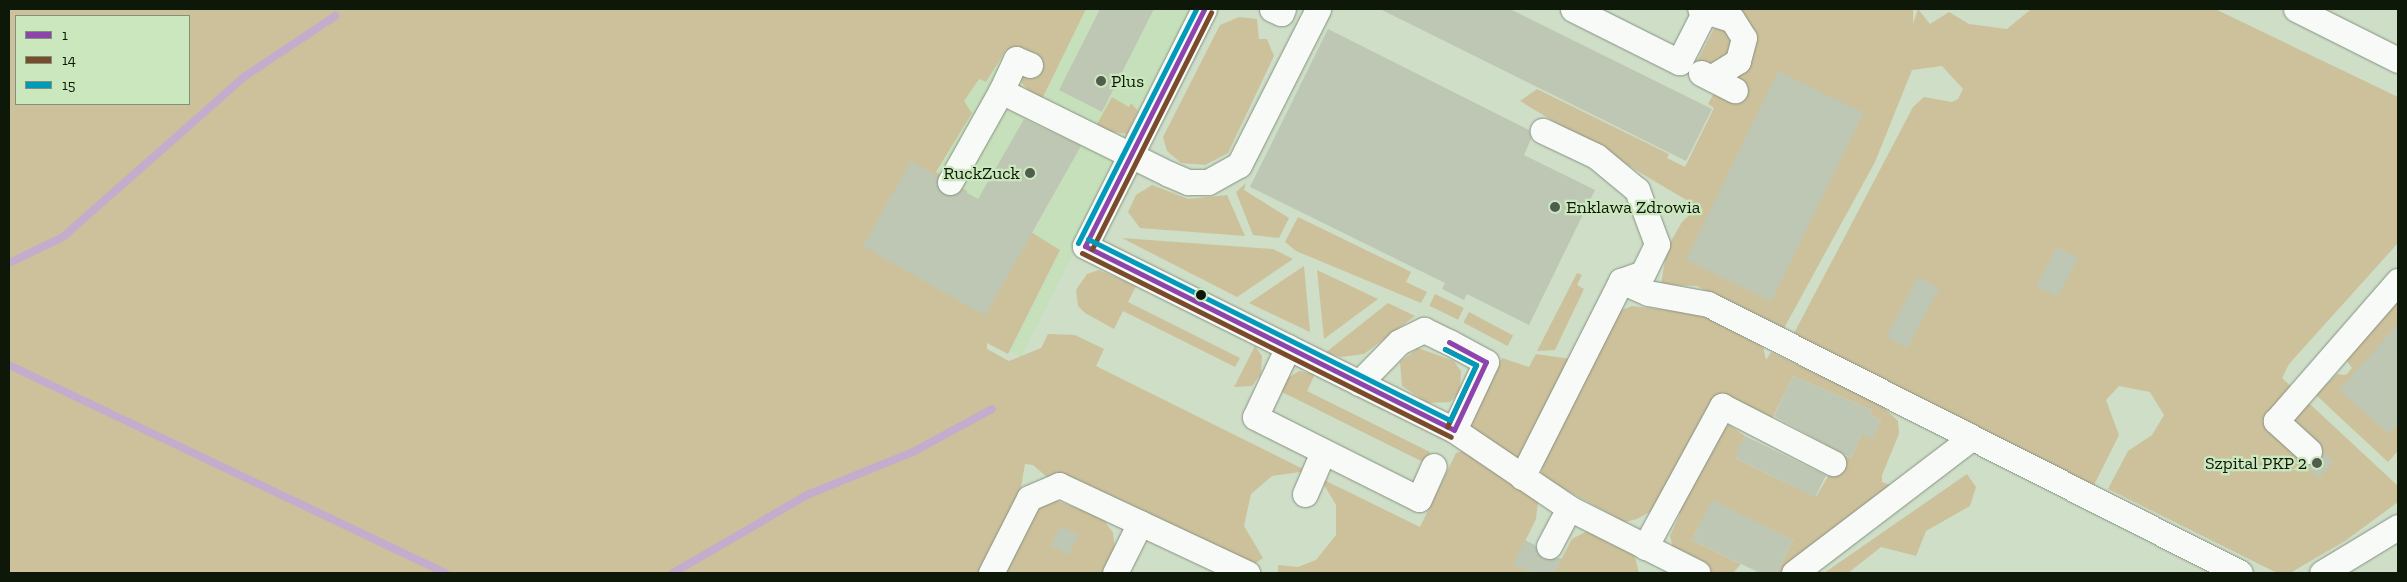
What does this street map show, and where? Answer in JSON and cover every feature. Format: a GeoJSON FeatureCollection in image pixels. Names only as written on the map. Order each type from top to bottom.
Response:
{"type":"FeatureCollection","features":[{"type":"Feature","properties":{"kind":"street"},"geometry":{"type":"LineString","coordinates":[[1204,9],[1085,246],[1454,430],[1569,508],[1652,558],[1698,573]]}},
{"type":"Feature","properties":{"kind":"street"},"geometry":{"type":"LineString","coordinates":[[1272,9],[1281,13],[1283,9]]}},
{"type":"Feature","properties":{"kind":"street"},"geometry":{"type":"LineString","coordinates":[[1001,91],[1188,182],[1208,182],[1226,174],[1248,150],[1318,9]]}},
{"type":"Feature","properties":{"kind":"street"},"geometry":{"type":"LineString","coordinates":[[1573,9],[1735,90]]}},
{"type":"Feature","properties":{"kind":"street"},"geometry":{"type":"LineString","coordinates":[[2296,9],[2398,60]]}},
{"type":"Feature","properties":{"kind":"street"},"geometry":{"type":"LineString","coordinates":[[1678,62],[1702,10],[1732,19],[1744,38],[1738,61],[1711,78]]}},
{"type":"Feature","properties":{"kind":"street"},"geometry":{"type":"LineString","coordinates":[[950,182],[1001,91],[1016,59],[1030,65]]}},
{"type":"Feature","properties":{"kind":"street"},"geometry":{"type":"LineString","coordinates":[[1522,477],[1621,281],[1643,273],[1657,244],[1637,190],[1596,156],[1542,131]]}},
{"type":"Feature","properties":{"kind":"street"},"geometry":{"type":"LineString","coordinates":[[1621,281],[1648,294],[1708,304],[2240,573]]}},
{"type":"Feature","properties":{"kind":"street"},"geometry":{"type":"LineString","coordinates":[[2308,451],[2276,421],[2398,281]]}},
{"type":"Feature","properties":{"kind":"street"},"geometry":{"type":"LineString","coordinates":[[1358,383],[1399,342],[1424,330],[1486,362],[1454,430]]}},
{"type":"Feature","properties":{"kind":"street"},"geometry":{"type":"LineString","coordinates":[[1288,347],[1255,417],[1419,499],[1434,466]]}},
{"type":"Feature","properties":{"kind":"street"},"geometry":{"type":"LineString","coordinates":[[1652,558],[1722,406],[1833,463]]}},
{"type":"Feature","properties":{"kind":"street"},"geometry":{"type":"LineString","coordinates":[[1794,573],[1971,438]]}},
{"type":"Feature","properties":{"kind":"street"},"geometry":{"type":"LineString","coordinates":[[1305,494],[1324,452]]}},
{"type":"Feature","properties":{"kind":"street"},"geometry":{"type":"LineString","coordinates":[[991,573],[1029,498],[1059,485],[1247,573]]}},
{"type":"Feature","properties":{"kind":"street"},"geometry":{"type":"LineString","coordinates":[[1549,546],[1569,508]]}},
{"type":"Feature","properties":{"kind":"street"},"geometry":{"type":"LineString","coordinates":[[1115,573],[1140,523]]}},
{"type":"Feature","properties":{"kind":"street"},"geometry":{"type":"LineString","coordinates":[[2322,573],[2398,527]]}},
{"type":"Feature","properties":{"kind":"shaded area"},"geometry":{"type":"Polygon","coordinates":[[[9,9],[1086,9],[1042,99],[1096,126],[1112,97],[1129,107],[1131,103],[1138,111],[1127,134],[1093,129],[1089,132],[1043,106],[1022,83],[1020,70],[1026,74],[1029,57],[1006,50],[986,82],[979,79],[964,101],[972,113],[936,172],[967,191],[966,201],[978,199],[1060,250],[1008,354],[987,343],[987,349],[1009,361],[1041,348],[1048,334],[1075,335],[1104,349],[1096,366],[1307,471],[1272,476],[1251,494],[1244,526],[1263,558],[1253,565],[1057,473],[1047,477],[1033,465],[1025,464],[1020,493],[980,573],[9,573],[9,9]]]}},
{"type":"Feature","properties":{"kind":"shaded area"},"geometry":{"type":"Polygon","coordinates":[[[996,9],[1196,9],[1021,357],[806,251],[996,9]]]}},
{"type":"Feature","properties":{"kind":"shaded area"},"geometry":{"type":"Polygon","coordinates":[[[1732,9],[1913,9],[1913,24],[1918,9],[1930,24],[1949,12],[1969,24],[2007,29],[2030,10],[2215,9],[2398,97],[2398,243],[2289,364],[2282,378],[2398,486],[2398,502],[2345,541],[2290,573],[2277,573],[2108,489],[2128,451],[2152,435],[2164,415],[2150,392],[2119,386],[2106,400],[2119,435],[2094,485],[1792,337],[1913,107],[1924,97],[1952,102],[1958,99],[1963,89],[1942,66],[1912,70],[1875,162],[1783,330],[1697,286],[1661,285],[1667,248],[1682,222],[1698,207],[1520,101],[1537,89],[1669,154],[1667,158],[1685,167],[1714,108],[1708,104],[1714,93],[1731,77],[1732,9]]]}},
{"type":"Feature","properties":{"kind":"shaded area"},"geometry":{"type":"Polygon","coordinates":[[[1239,17],[1257,19],[1259,39],[1267,39],[1274,56],[1228,153],[1205,165],[1181,163],[1167,151],[1163,137],[1220,25],[1239,17]]]}},
{"type":"Feature","properties":{"kind":"shaded area"},"geometry":{"type":"Polygon","coordinates":[[[1717,23],[1735,39],[1722,65],[1696,63],[1717,23]]]}},
{"type":"Feature","properties":{"kind":"shaded area"},"geometry":{"type":"Polygon","coordinates":[[[1246,183],[1244,190],[1289,218],[1279,238],[1253,235],[1236,192],[1246,183]]]}},
{"type":"Feature","properties":{"kind":"shaded area"},"geometry":{"type":"Polygon","coordinates":[[[1152,185],[1188,199],[1227,195],[1245,236],[1140,228],[1128,212],[1136,195],[1152,185]]]}},
{"type":"Feature","properties":{"kind":"shaded area"},"geometry":{"type":"Polygon","coordinates":[[[1298,217],[1411,272],[1406,282],[1427,292],[1421,303],[1296,251],[1285,242],[1298,217]]]}},
{"type":"Feature","properties":{"kind":"shaded area"},"geometry":{"type":"Polygon","coordinates":[[[1122,238],[1273,249],[1293,259],[1237,297],[1122,238]]]}},
{"type":"Feature","properties":{"kind":"shaded area"},"geometry":{"type":"Polygon","coordinates":[[[1304,266],[1310,332],[1249,303],[1304,266]]]}},
{"type":"Feature","properties":{"kind":"shaded area"},"geometry":{"type":"Polygon","coordinates":[[[1099,270],[1136,286],[1128,302],[1240,358],[1235,367],[1123,311],[1114,329],[1085,313],[1078,306],[1076,290],[1087,274],[1099,270]]]}},
{"type":"Feature","properties":{"kind":"shaded area"},"geometry":{"type":"Polygon","coordinates":[[[1317,270],[1378,299],[1324,339],[1317,270]]]}},
{"type":"Feature","properties":{"kind":"shaded area"},"geometry":{"type":"Polygon","coordinates":[[[1577,273],[1582,275],[1577,285],[1584,289],[1555,350],[1537,351],[1577,273]]]}},
{"type":"Feature","properties":{"kind":"shaded area"},"geometry":{"type":"Polygon","coordinates":[[[1435,294],[1464,308],[1458,320],[1429,306],[1435,294]]]}},
{"type":"Feature","properties":{"kind":"shaded area"},"geometry":{"type":"Polygon","coordinates":[[[2398,299],[2398,451],[2388,462],[2316,395],[2337,374],[2346,375],[2352,368],[2345,358],[2398,299]]]}},
{"type":"Feature","properties":{"kind":"shaded area"},"geometry":{"type":"Polygon","coordinates":[[[1388,303],[1415,316],[1364,354],[1341,357],[1325,353],[1388,303]]]}},
{"type":"Feature","properties":{"kind":"shaded area"},"geometry":{"type":"Polygon","coordinates":[[[1632,306],[1700,314],[1763,347],[1766,360],[1771,352],[1881,405],[1898,421],[1899,434],[1882,475],[1882,482],[1892,486],[1783,573],[1777,573],[1793,540],[1712,501],[1692,540],[1741,564],[1733,573],[1708,573],[1674,552],[1670,536],[1680,514],[1674,509],[1715,434],[1729,425],[1745,436],[1735,458],[1816,497],[1841,454],[1851,458],[1862,434],[1872,438],[1881,420],[1870,415],[1872,410],[1793,376],[1772,419],[1732,401],[1650,512],[1637,519],[1625,522],[1542,477],[1542,465],[1617,312],[1632,306]]]}},
{"type":"Feature","properties":{"kind":"shaded area"},"geometry":{"type":"Polygon","coordinates":[[[1469,312],[1513,335],[1508,346],[1463,323],[1469,312]]]}},
{"type":"Feature","properties":{"kind":"shaded area"},"geometry":{"type":"Polygon","coordinates":[[[1255,346],[1262,356],[1261,374],[1252,386],[1234,387],[1255,346]]]}},
{"type":"Feature","properties":{"kind":"shaded area"},"geometry":{"type":"Polygon","coordinates":[[[1418,348],[1454,361],[1461,371],[1460,392],[1450,402],[1428,403],[1402,386],[1400,362],[1418,348]]]}},
{"type":"Feature","properties":{"kind":"shaded area"},"geometry":{"type":"Polygon","coordinates":[[[1536,354],[1571,359],[1525,456],[1516,459],[1471,427],[1471,421],[1502,358],[1529,367],[1536,354]]]}},
{"type":"Feature","properties":{"kind":"shaded area"},"geometry":{"type":"Polygon","coordinates":[[[1299,371],[1315,374],[1307,391],[1430,452],[1425,463],[1280,391],[1285,380],[1299,371]]]}},
{"type":"Feature","properties":{"kind":"shaded area"},"geometry":{"type":"Polygon","coordinates":[[[1463,451],[1538,502],[1536,519],[1514,564],[1532,573],[1278,573],[1278,565],[1298,567],[1316,560],[1336,535],[1336,505],[1320,478],[1420,527],[1456,453],[1463,451]]]}},
{"type":"Feature","properties":{"kind":"shaded area"},"geometry":{"type":"Polygon","coordinates":[[[1967,474],[1976,487],[1970,506],[1926,531],[1916,556],[1881,547],[1848,573],[1824,573],[1967,474]]]}},
{"type":"Feature","properties":{"kind":"shaded area"},"geometry":{"type":"Polygon","coordinates":[[[1057,501],[1102,517],[1113,533],[1115,549],[1104,573],[1003,573],[1031,514],[1044,504],[1057,501]]]}},
{"type":"Feature","properties":{"kind":"shaded area"},"geometry":{"type":"Polygon","coordinates":[[[1589,530],[1634,553],[1639,573],[1554,573],[1572,539],[1589,530]]]}},
{"type":"Feature","properties":{"kind":"building"},"geometry":{"type":"Polygon","coordinates":[[[1100,9],[1154,9],[1102,112],[1059,90],[1100,9]]]}},
{"type":"Feature","properties":{"kind":"building"},"geometry":{"type":"Polygon","coordinates":[[[1380,9],[1510,9],[1712,109],[1686,161],[1380,9]]]}},
{"type":"Feature","properties":{"kind":"building"},"geometry":{"type":"Polygon","coordinates":[[[1328,29],[1529,130],[1531,139],[1524,155],[1595,190],[1529,325],[1467,294],[1464,300],[1442,289],[1445,283],[1250,187],[1328,29]]]}},
{"type":"Feature","properties":{"kind":"building"},"geometry":{"type":"Polygon","coordinates":[[[1778,71],[1863,113],[1771,301],[1686,260],[1778,71]]]}},
{"type":"Feature","properties":{"kind":"building"},"geometry":{"type":"Polygon","coordinates":[[[1024,119],[1081,146],[985,316],[863,246],[911,161],[937,176],[943,194],[951,196],[962,190],[978,199],[1024,119]]]}},
{"type":"Feature","properties":{"kind":"building"},"geometry":{"type":"Polygon","coordinates":[[[2057,247],[2078,258],[2058,297],[2036,286],[2057,247]]]}},
{"type":"Feature","properties":{"kind":"building"},"geometry":{"type":"Polygon","coordinates":[[[1918,277],[1939,288],[1907,348],[1886,337],[1918,277]]]}},
{"type":"Feature","properties":{"kind":"building"},"geometry":{"type":"Polygon","coordinates":[[[2398,324],[2398,423],[2389,434],[2339,390],[2398,324]]]}},
{"type":"Feature","properties":{"kind":"building"},"geometry":{"type":"Polygon","coordinates":[[[1793,376],[1872,410],[1870,415],[1881,420],[1872,439],[1862,434],[1851,458],[1774,416],[1793,376]]]}},
{"type":"Feature","properties":{"kind":"building"},"geometry":{"type":"Polygon","coordinates":[[[1745,436],[1826,475],[1815,497],[1734,458],[1745,436]]]}},
{"type":"Feature","properties":{"kind":"building","name":"Szpital PKP 2"},"geometry":{"type":"Polygon","coordinates":[[[2323,453],[2333,462],[2319,478],[2302,463],[2314,464],[2323,453]]]}},
{"type":"Feature","properties":{"kind":"building"},"geometry":{"type":"Polygon","coordinates":[[[1712,500],[1793,540],[1777,573],[1760,573],[1692,540],[1712,500]]]}},
{"type":"Feature","properties":{"kind":"building"},"geometry":{"type":"Polygon","coordinates":[[[1061,526],[1079,535],[1069,555],[1051,546],[1061,526]]]}},
{"type":"Feature","properties":{"kind":"building"},"geometry":{"type":"Polygon","coordinates":[[[1525,540],[1535,545],[1543,559],[1562,558],[1554,573],[1532,573],[1513,564],[1525,540]]]}},
{"type":"Feature","properties":{"kind":"waterway"},"geometry":{"type":"LineString","coordinates":[[9,263],[63,237],[244,77],[335,16]]}},
{"type":"Feature","properties":{"kind":"waterway"},"geometry":{"type":"LineString","coordinates":[[9,365],[446,573]]}},
{"type":"Feature","properties":{"kind":"waterway"},"geometry":{"type":"LineString","coordinates":[[673,573],[807,495],[913,452],[992,409]]}},
{"type":"Feature","properties":{"kind":"transit line","name":"15"},"geometry":{"type":"LineString","coordinates":[[1078,243],[1196,9]]}},
{"type":"Feature","properties":{"kind":"transit line","name":"1"},"geometry":{"type":"LineString","coordinates":[[1085,246],[1204,9]]}},
{"type":"Feature","properties":{"kind":"transit line","name":"14"},"geometry":{"type":"LineString","coordinates":[[1092,249],[1211,12]]}},
{"type":"Feature","properties":{"kind":"transit line","name":"15"},"geometry":{"type":"LineString","coordinates":[[1088,239],[1450,420],[1476,365],[1445,349]]}},
{"type":"Feature","properties":{"kind":"transit line","name":"1"},"geometry":{"type":"LineString","coordinates":[[1085,246],[1454,430]]}},
{"type":"Feature","properties":{"kind":"transit line","name":"14"},"geometry":{"type":"LineString","coordinates":[[1082,253],[1451,437]]}},
{"type":"Feature","properties":{"kind":"transit line","name":"1"},"geometry":{"type":"LineString","coordinates":[[1449,342],[1486,362],[1454,430]]}},
{"type":"Feature","properties":{"kind":"transit line","name":"14"},"geometry":{"type":"LineString","coordinates":[[1445,349],[1476,365],[1447,427]]}},
{"type":"Feature","properties":{"kind":"place","name":"Plus"},"geometry":{"type":"Point","coordinates":[1101,81]}},
{"type":"Feature","properties":{"kind":"place","name":"RuckZuck"},"geometry":{"type":"Point","coordinates":[1030,173]}},
{"type":"Feature","properties":{"kind":"place","name":"Enklawa Zdrowia"},"geometry":{"type":"Point","coordinates":[1555,207]}},
{"type":"Feature","properties":{"kind":"place","name":"Szpital PKP 2"},"geometry":{"type":"Point","coordinates":[2317,463]}}]}
